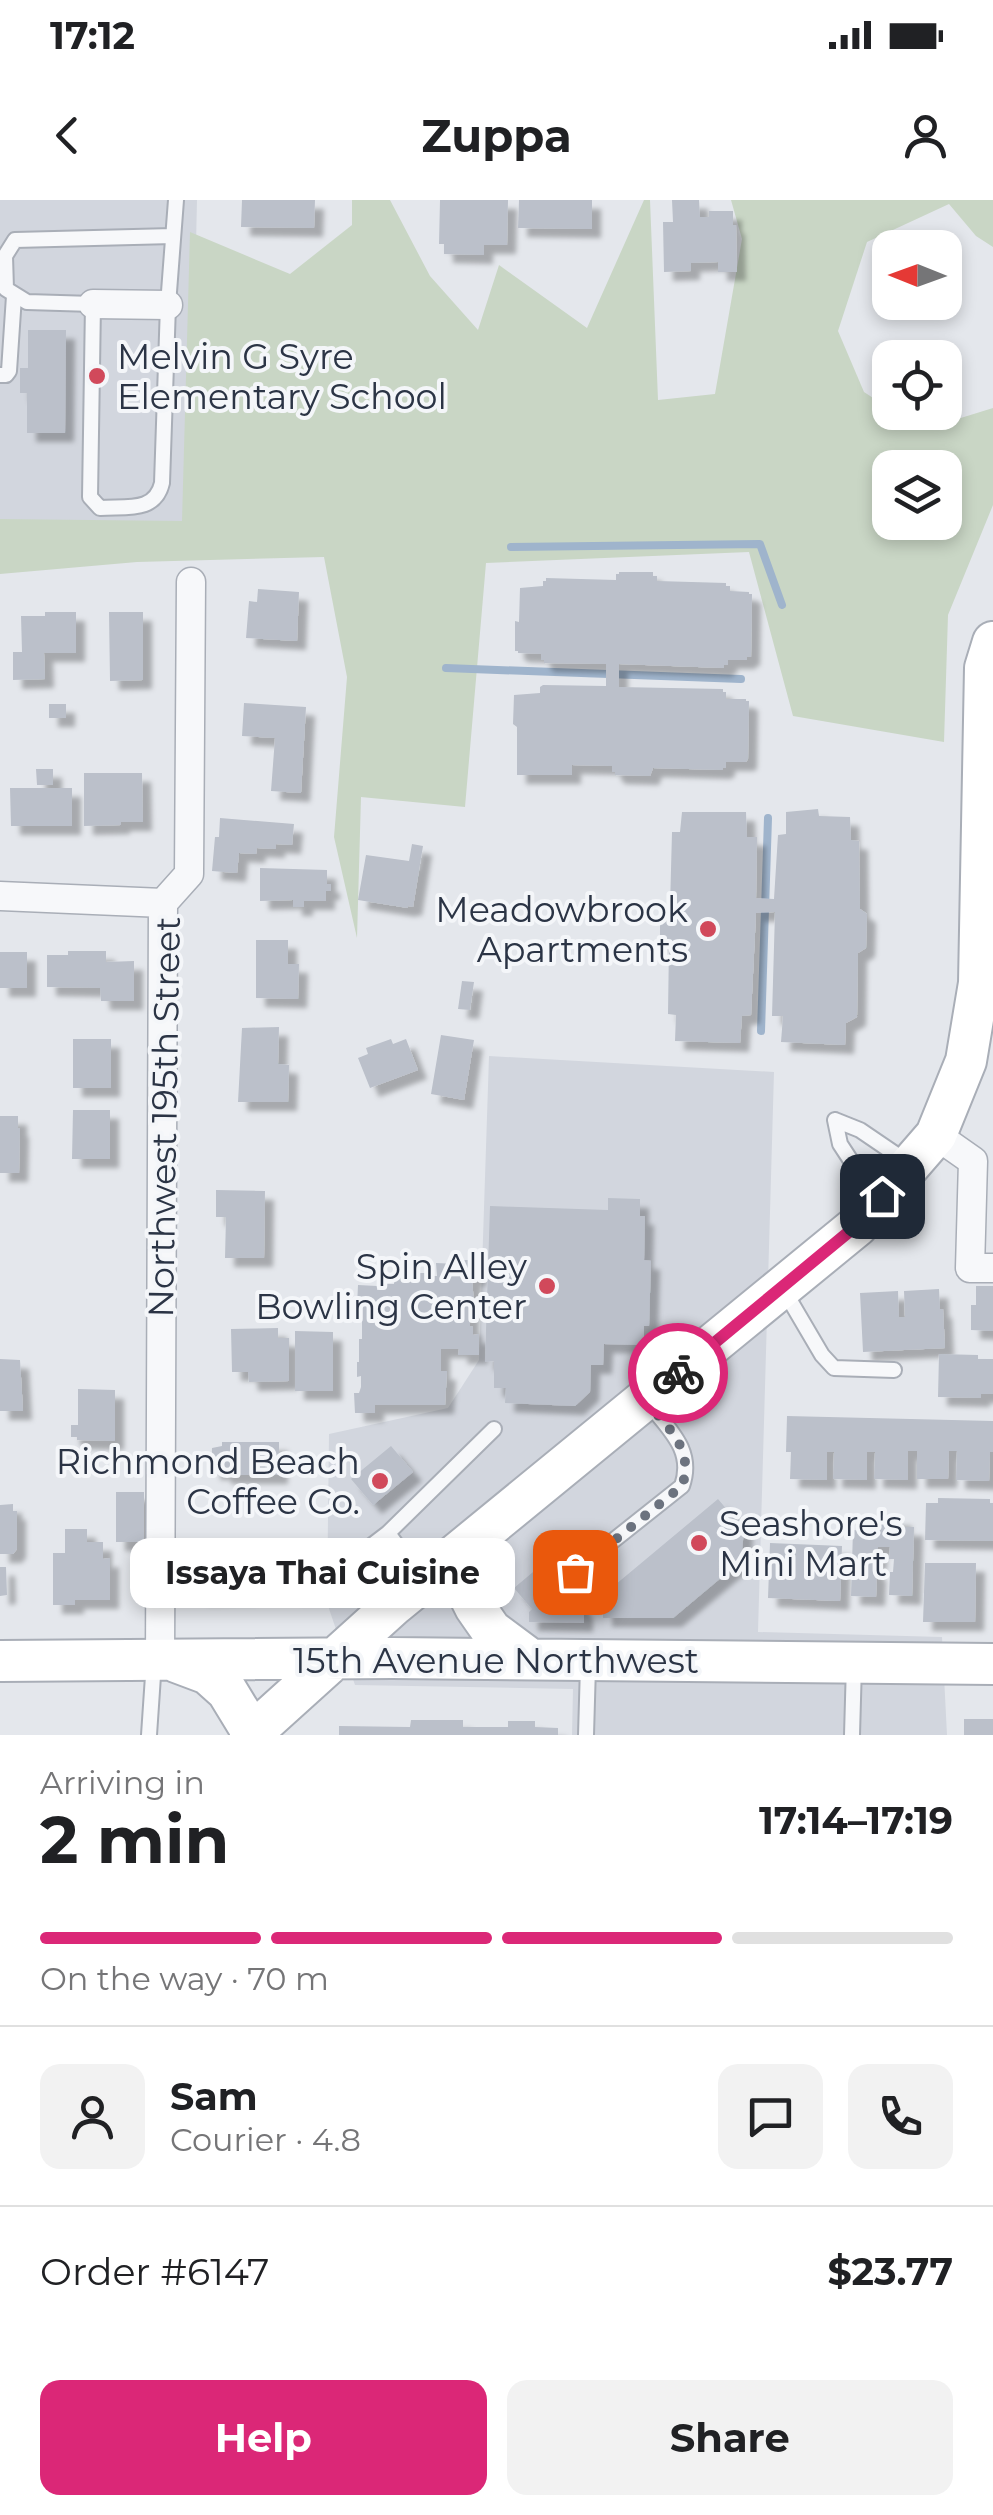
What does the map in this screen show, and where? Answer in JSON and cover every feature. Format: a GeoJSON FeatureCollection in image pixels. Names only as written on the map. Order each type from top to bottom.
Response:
{"type":"FeatureCollection","features":[{"type":"Feature","properties":{"kind":"main road"},"geometry":{"type":"LineString","coordinates":[[162,1660],[208,1674],[226,1690],[251,1733],[437,1570],[856,1226],[923,1149],[966,1061],[986,961],[985,668],[991,654]]}},
{"type":"Feature","properties":{"kind":"main road"},"geometry":{"type":"LineString","coordinates":[[437,1570],[475,1607],[492,1630],[530,1659]]}},
{"type":"Feature","properties":{"kind":"main road","name":"15th Avenue Northwest"},"geometry":{"type":"LineString","coordinates":[[0,1661],[334,1658],[993,1664]]}},
{"type":"Feature","properties":{"kind":"street"},"geometry":{"type":"LineString","coordinates":[[93,304],[168,304]]}},
{"type":"Feature","properties":{"kind":"street","name":"Northwest 195th Street"},"geometry":{"type":"LineString","coordinates":[[162,1660],[163,903],[189,874],[190,582]]}},
{"type":"Feature","properties":{"kind":"street"},"geometry":{"type":"LineString","coordinates":[[0,896],[163,903]]}},
{"type":"Feature","properties":{"kind":"street"},"geometry":{"type":"LineString","coordinates":[[923,1149],[973,1161],[970,1268],[993,1268]]}},
{"type":"Feature","properties":{"kind":"lane"},"geometry":{"type":"LineString","coordinates":[[173,236],[15,240],[6,256],[6,289],[14,296],[27,302],[93,304],[90,497],[100,508],[150,504],[159,496],[162,484],[176,200]]}},
{"type":"Feature","properties":{"kind":"lane"},"geometry":{"type":"LineString","coordinates":[[0,375],[10,371],[14,296]]}},
{"type":"Feature","properties":{"kind":"lane"},"geometry":{"type":"LineString","coordinates":[[882,1196],[840,1144],[835,1120],[923,1149]]}},
{"type":"Feature","properties":{"kind":"lane"},"geometry":{"type":"LineString","coordinates":[[782,1288],[822,1356],[834,1368],[894,1370]]}},
{"type":"Feature","properties":{"kind":"lane"},"geometry":{"type":"LineString","coordinates":[[575,1572],[682,1486],[687,1471],[684,1450],[645,1400]]}},
{"type":"Feature","properties":{"kind":"lane"},"geometry":{"type":"LineString","coordinates":[[354,1559],[388,1533],[494,1429]]}},
{"type":"Feature","properties":{"kind":"lane"},"geometry":{"type":"LineString","coordinates":[[388,1533],[437,1570]]}},
{"type":"Feature","properties":{"kind":"lane"},"geometry":{"type":"LineString","coordinates":[[150,1735],[162,1660]]}},
{"type":"Feature","properties":{"kind":"lane"},"geometry":{"type":"LineString","coordinates":[[586,1735],[588,1660]]}},
{"type":"Feature","properties":{"kind":"lane"},"geometry":{"type":"LineString","coordinates":[[852,1735],[854,1663]]}},
{"type":"Feature","properties":{"kind":"shaded area","name":"Melvin G Syre Elementary School"},"geometry":{"type":"Polygon","coordinates":[[[0,200],[197,200],[189,554],[0,552],[0,200]]]}},
{"type":"Feature","properties":{"kind":"shaded area"},"geometry":{"type":"Polygon","coordinates":[[[489,1056],[774,1072],[758,1632],[942,1637],[947,1735],[572,1735],[573,1689],[355,1685],[327,1603],[329,1434],[448,1408],[479,1360],[489,1056]]]}},
{"type":"Feature","properties":{"kind":"green space"},"geometry":{"type":"Polygon","coordinates":[[[352,200],[390,200],[430,276],[478,330],[499,265],[587,328],[644,200],[650,200],[658,400],[715,394],[742,239],[731,200],[993,200],[993,247],[976,236],[949,204],[893,230],[872,230],[872,240],[867,242],[838,331],[864,392],[872,397],[872,430],[962,430],[962,418],[993,408],[993,505],[948,615],[944,742],[793,716],[749,552],[486,563],[465,807],[361,797],[357,938],[334,837],[347,677],[324,557],[137,562],[0,574],[0,519],[182,521],[190,232],[290,274],[352,225],[352,200]]]}},
{"type":"Feature","properties":{"kind":"building"},"geometry":{"type":"Polygon","coordinates":[[[242,200],[315,200],[314,228],[241,227],[242,200]]]}},
{"type":"Feature","properties":{"kind":"building"},"geometry":{"type":"Polygon","coordinates":[[[440,200],[508,200],[507,245],[484,245],[484,255],[444,254],[444,244],[439,244],[440,200]]]}},
{"type":"Feature","properties":{"kind":"building"},"geometry":{"type":"Polygon","coordinates":[[[519,200],[592,200],[592,229],[518,228],[519,200]]]}},
{"type":"Feature","properties":{"kind":"building"},"geometry":{"type":"Polygon","coordinates":[[[672,200],[699,200],[700,217],[709,217],[709,211],[733,211],[737,272],[718,272],[718,262],[691,263],[691,271],[664,272],[663,222],[673,222],[672,200]]]}},
{"type":"Feature","properties":{"kind":"building"},"geometry":{"type":"Polygon","coordinates":[[[28,330],[66,330],[65,433],[27,433],[27,393],[20,393],[20,368],[28,368],[28,330]]]}},
{"type":"Feature","properties":{"kind":"building"},"geometry":{"type":"Polygon","coordinates":[[[619,572],[653,572],[657,581],[726,583],[730,591],[752,594],[751,657],[747,660],[728,660],[724,668],[619,664],[619,687],[723,689],[726,699],[749,701],[746,762],[726,762],[723,770],[653,768],[650,776],[615,775],[612,766],[572,765],[572,775],[517,775],[514,695],[540,693],[543,685],[606,686],[606,664],[544,663],[541,654],[515,651],[520,588],[543,586],[546,578],[616,580],[619,572]]]}},
{"type":"Feature","properties":{"kind":"building"},"geometry":{"type":"Polygon","coordinates":[[[258,589],[299,592],[297,641],[246,638],[249,601],[257,602],[258,589]]]}},
{"type":"Feature","properties":{"kind":"building"},"geometry":{"type":"Polygon","coordinates":[[[45,612],[76,612],[76,653],[44,653],[45,679],[13,680],[13,652],[22,652],[21,616],[45,616],[45,612]]]}},
{"type":"Feature","properties":{"kind":"building"},"geometry":{"type":"Polygon","coordinates":[[[109,612],[143,612],[143,680],[110,681],[109,612]]]}},
{"type":"Feature","properties":{"kind":"building"},"geometry":{"type":"Polygon","coordinates":[[[244,703],[306,707],[301,793],[271,791],[275,738],[242,736],[244,703]]]}},
{"type":"Feature","properties":{"kind":"building"},"geometry":{"type":"Polygon","coordinates":[[[49,704],[66,704],[66,718],[49,718],[49,704]]]}},
{"type":"Feature","properties":{"kind":"building"},"geometry":{"type":"Polygon","coordinates":[[[36,769],[53,769],[53,785],[37,785],[36,769]]]}},
{"type":"Feature","properties":{"kind":"building"},"geometry":{"type":"Polygon","coordinates":[[[84,773],[142,773],[143,822],[84,826],[84,773]]]}},
{"type":"Feature","properties":{"kind":"building"},"geometry":{"type":"Polygon","coordinates":[[[10,788],[72,788],[72,826],[11,826],[10,788]]]}},
{"type":"Feature","properties":{"kind":"building","name":"Meadowbrook Apartments"},"geometry":{"type":"Polygon","coordinates":[[[818,809],[819,816],[850,817],[851,840],[859,841],[860,909],[867,914],[866,948],[858,953],[857,1017],[846,1023],[845,1045],[781,1042],[783,1016],[772,1016],[775,912],[756,913],[751,1015],[742,1016],[740,1043],[675,1041],[676,1015],[668,1014],[669,943],[660,943],[660,906],[670,907],[672,832],[680,832],[682,812],[746,812],[747,837],[757,837],[756,898],[774,899],[778,835],[786,834],[786,812],[818,809]]]}},
{"type":"Feature","properties":{"kind":"building"},"geometry":{"type":"Polygon","coordinates":[[[220,818],[294,824],[292,845],[257,848],[256,854],[239,853],[237,873],[212,871],[220,818]]]}},
{"type":"Feature","properties":{"kind":"building"},"geometry":{"type":"Polygon","coordinates":[[[412,844],[423,846],[413,907],[358,900],[366,855],[409,861],[412,844]]]}},
{"type":"Feature","properties":{"kind":"building"},"geometry":{"type":"Polygon","coordinates":[[[260,868],[327,870],[331,891],[326,891],[326,901],[304,901],[304,907],[293,907],[293,900],[260,901],[260,868]]]}},
{"type":"Feature","properties":{"kind":"building"},"geometry":{"type":"Polygon","coordinates":[[[256,940],[288,940],[288,964],[299,964],[298,999],[256,998],[256,940]]]}},
{"type":"Feature","properties":{"kind":"building"},"geometry":{"type":"Polygon","coordinates":[[[68,951],[106,951],[106,962],[134,961],[134,1001],[101,1001],[100,988],[47,987],[47,955],[68,955],[68,951]]]}},
{"type":"Feature","properties":{"kind":"building"},"geometry":{"type":"Polygon","coordinates":[[[0,952],[27,952],[27,988],[0,988],[0,952]]]}},
{"type":"Feature","properties":{"kind":"building"},"geometry":{"type":"Polygon","coordinates":[[[462,981],[474,982],[470,1010],[458,1009],[462,981]]]}},
{"type":"Feature","properties":{"kind":"building"},"geometry":{"type":"Polygon","coordinates":[[[279,1027],[278,1064],[289,1065],[288,1102],[238,1102],[242,1028],[279,1027]]]}},
{"type":"Feature","properties":{"kind":"building"},"geometry":{"type":"Polygon","coordinates":[[[441,1035],[474,1040],[464,1100],[431,1094],[441,1035]]]}},
{"type":"Feature","properties":{"kind":"building"},"geometry":{"type":"Polygon","coordinates":[[[73,1039],[111,1039],[111,1088],[73,1088],[73,1039]]]}},
{"type":"Feature","properties":{"kind":"building"},"geometry":{"type":"Polygon","coordinates":[[[391,1039],[393,1044],[406,1039],[418,1070],[370,1088],[358,1058],[368,1054],[366,1048],[391,1039]]]}},
{"type":"Feature","properties":{"kind":"building"},"geometry":{"type":"Polygon","coordinates":[[[73,1110],[110,1110],[110,1159],[72,1159],[73,1110]]]}},
{"type":"Feature","properties":{"kind":"building"},"geometry":{"type":"Polygon","coordinates":[[[0,1116],[18,1116],[19,1173],[0,1173],[0,1116]]]}},
{"type":"Feature","properties":{"kind":"building"},"geometry":{"type":"Polygon","coordinates":[[[216,1190],[265,1191],[264,1258],[225,1258],[226,1217],[216,1217],[216,1190]]]}},
{"type":"Feature","properties":{"kind":"building","name":"Spin Alley Bowling Center"},"geometry":{"type":"Polygon","coordinates":[[[608,1198],[640,1199],[640,1216],[645,1216],[644,1260],[651,1261],[649,1326],[644,1326],[644,1345],[604,1344],[603,1365],[591,1365],[590,1392],[575,1406],[505,1403],[506,1388],[494,1388],[494,1361],[485,1362],[490,1206],[608,1210],[608,1198]]]}},
{"type":"Feature","properties":{"kind":"building"},"geometry":{"type":"Polygon","coordinates":[[[458,1260],[477,1260],[477,1277],[472,1278],[474,1304],[470,1309],[470,1326],[473,1335],[479,1334],[479,1355],[458,1355],[459,1349],[441,1349],[441,1371],[447,1371],[445,1405],[375,1405],[375,1413],[355,1413],[354,1393],[359,1393],[361,1387],[361,1376],[357,1377],[362,1339],[358,1285],[382,1290],[383,1284],[394,1284],[394,1273],[411,1271],[437,1276],[436,1263],[458,1264],[458,1260]]]}},
{"type":"Feature","properties":{"kind":"building"},"geometry":{"type":"Polygon","coordinates":[[[976,1286],[993,1286],[993,1331],[971,1330],[976,1286]]]}},
{"type":"Feature","properties":{"kind":"building"},"geometry":{"type":"Polygon","coordinates":[[[939,1289],[945,1348],[863,1352],[860,1293],[898,1291],[899,1317],[905,1317],[904,1291],[939,1289]]]}},
{"type":"Feature","properties":{"kind":"building"},"geometry":{"type":"Polygon","coordinates":[[[278,1328],[278,1338],[289,1338],[289,1381],[249,1382],[248,1372],[232,1372],[231,1329],[278,1328]]]}},
{"type":"Feature","properties":{"kind":"building"},"geometry":{"type":"Polygon","coordinates":[[[295,1331],[333,1332],[333,1391],[295,1391],[295,1331]]]}},
{"type":"Feature","properties":{"kind":"building"},"geometry":{"type":"Polygon","coordinates":[[[939,1354],[993,1359],[993,1394],[981,1394],[981,1398],[938,1397],[939,1354]]]}},
{"type":"Feature","properties":{"kind":"building"},"geometry":{"type":"Polygon","coordinates":[[[0,1359],[20,1360],[23,1411],[0,1411],[0,1359]]]}},
{"type":"Feature","properties":{"kind":"building"},"geometry":{"type":"Polygon","coordinates":[[[78,1389],[115,1390],[115,1441],[71,1437],[71,1425],[78,1425],[78,1389]]]}},
{"type":"Feature","properties":{"kind":"building"},"geometry":{"type":"Polygon","coordinates":[[[787,1416],[993,1421],[989,1481],[956,1480],[957,1451],[949,1451],[948,1479],[917,1479],[917,1451],[908,1451],[908,1480],[874,1479],[875,1452],[867,1452],[867,1480],[833,1479],[834,1452],[827,1452],[827,1480],[790,1479],[787,1416]]]}},
{"type":"Feature","properties":{"kind":"building"},"geometry":{"type":"Polygon","coordinates":[[[222,1442],[279,1442],[279,1475],[222,1475],[222,1471],[211,1471],[212,1448],[222,1446],[222,1442]]]}},
{"type":"Feature","properties":{"kind":"building"},"geometry":{"type":"Polygon","coordinates":[[[391,1446],[413,1472],[373,1505],[351,1479],[391,1446]]]}},
{"type":"Feature","properties":{"kind":"building"},"geometry":{"type":"Polygon","coordinates":[[[116,1492],[144,1492],[144,1542],[116,1542],[116,1492]]]}},
{"type":"Feature","properties":{"kind":"building"},"geometry":{"type":"Polygon","coordinates":[[[938,1498],[990,1499],[993,1541],[925,1540],[926,1503],[938,1503],[938,1498]]]}},
{"type":"Feature","properties":{"kind":"building"},"geometry":{"type":"Polygon","coordinates":[[[718,1499],[744,1530],[741,1561],[673,1618],[603,1618],[607,1601],[603,1595],[718,1499]]]}},
{"type":"Feature","properties":{"kind":"building"},"geometry":{"type":"Polygon","coordinates":[[[13,1504],[13,1511],[17,1511],[17,1549],[13,1554],[0,1554],[0,1505],[13,1504]]]}},
{"type":"Feature","properties":{"kind":"building"},"geometry":{"type":"Polygon","coordinates":[[[866,1516],[903,1517],[903,1527],[914,1527],[912,1596],[889,1595],[894,1559],[889,1559],[890,1547],[878,1547],[878,1561],[874,1560],[876,1597],[851,1596],[853,1530],[866,1531],[866,1516]]]}},
{"type":"Feature","properties":{"kind":"building"},"geometry":{"type":"Polygon","coordinates":[[[65,1529],[87,1529],[87,1542],[103,1542],[103,1559],[110,1558],[110,1600],[75,1600],[75,1605],[53,1605],[53,1553],[65,1553],[65,1529]]]}},
{"type":"Feature","properties":{"kind":"building"},"geometry":{"type":"Polygon","coordinates":[[[770,1543],[842,1546],[840,1601],[768,1598],[770,1543]]]}},
{"type":"Feature","properties":{"kind":"building"},"geometry":{"type":"Polygon","coordinates":[[[320,1549],[320,1595],[292,1595],[275,1592],[275,1586],[260,1587],[260,1550],[320,1549]]]}},
{"type":"Feature","properties":{"kind":"building"},"geometry":{"type":"Polygon","coordinates":[[[205,1555],[250,1556],[248,1595],[199,1596],[205,1555]]]}},
{"type":"Feature","properties":{"kind":"building"},"geometry":{"type":"Polygon","coordinates":[[[545,1562],[551,1569],[557,1563],[570,1579],[565,1583],[584,1610],[584,1623],[529,1622],[532,1609],[514,1588],[545,1562]]]}},
{"type":"Feature","properties":{"kind":"building"},"geometry":{"type":"Polygon","coordinates":[[[925,1563],[976,1563],[975,1622],[923,1622],[925,1563]]]}},
{"type":"Feature","properties":{"kind":"building"},"geometry":{"type":"Polygon","coordinates":[[[0,1567],[6,1567],[7,1595],[0,1596],[0,1567]]]}},
{"type":"Feature","properties":{"kind":"building"},"geometry":{"type":"Polygon","coordinates":[[[964,1719],[993,1719],[993,1735],[964,1735],[964,1719]]]}},
{"type":"Feature","properties":{"kind":"building"},"geometry":{"type":"Polygon","coordinates":[[[411,1720],[463,1720],[463,1727],[508,1727],[508,1721],[535,1721],[535,1727],[558,1728],[558,1735],[339,1735],[339,1726],[410,1727],[411,1720]]]}},
{"type":"Feature","properties":{"kind":"waterway"},"geometry":{"type":"LineString","coordinates":[[511,547],[760,544],[782,605]]}},
{"type":"Feature","properties":{"kind":"waterway"},"geometry":{"type":"LineString","coordinates":[[446,668],[741,679]]}},
{"type":"Feature","properties":{"kind":"waterway"},"geometry":{"type":"LineString","coordinates":[[761,1031],[768,818]]}},
{"type":"Feature","properties":{"kind":"way so far"},"geometry":{"type":"LineString","coordinates":[[575,1572],[682,1486],[687,1471],[684,1450],[645,1400],[678,1373]]}},
{"type":"Feature","properties":{"kind":"place","name":"Melvin G Syre Elementary School"},"geometry":{"type":"Point","coordinates":[97,376]}},
{"type":"Feature","properties":{"kind":"place","name":"Meadowbrook Apartments"},"geometry":{"type":"Point","coordinates":[708,929]}},
{"type":"Feature","properties":{"kind":"place","name":"Spin Alley Bowling Center"},"geometry":{"type":"Point","coordinates":[547,1286]}},
{"type":"Feature","properties":{"kind":"place","name":"Richmond Beach Coffee Co."},"geometry":{"type":"Point","coordinates":[380,1481]}},
{"type":"Feature","properties":{"kind":"place","name":"Seashore's Mini Mart"},"geometry":{"type":"Point","coordinates":[699,1543]}},
{"type":"Feature","properties":{"kind":"place","name":"Issaya Thai Cuisine"},"geometry":{"type":"Point","coordinates":[575,1572]}},
{"type":"Feature","properties":{"kind":"route"},"geometry":{"type":"LineString","coordinates":[[678,1373],[856,1226],[882,1196]]}}]}
